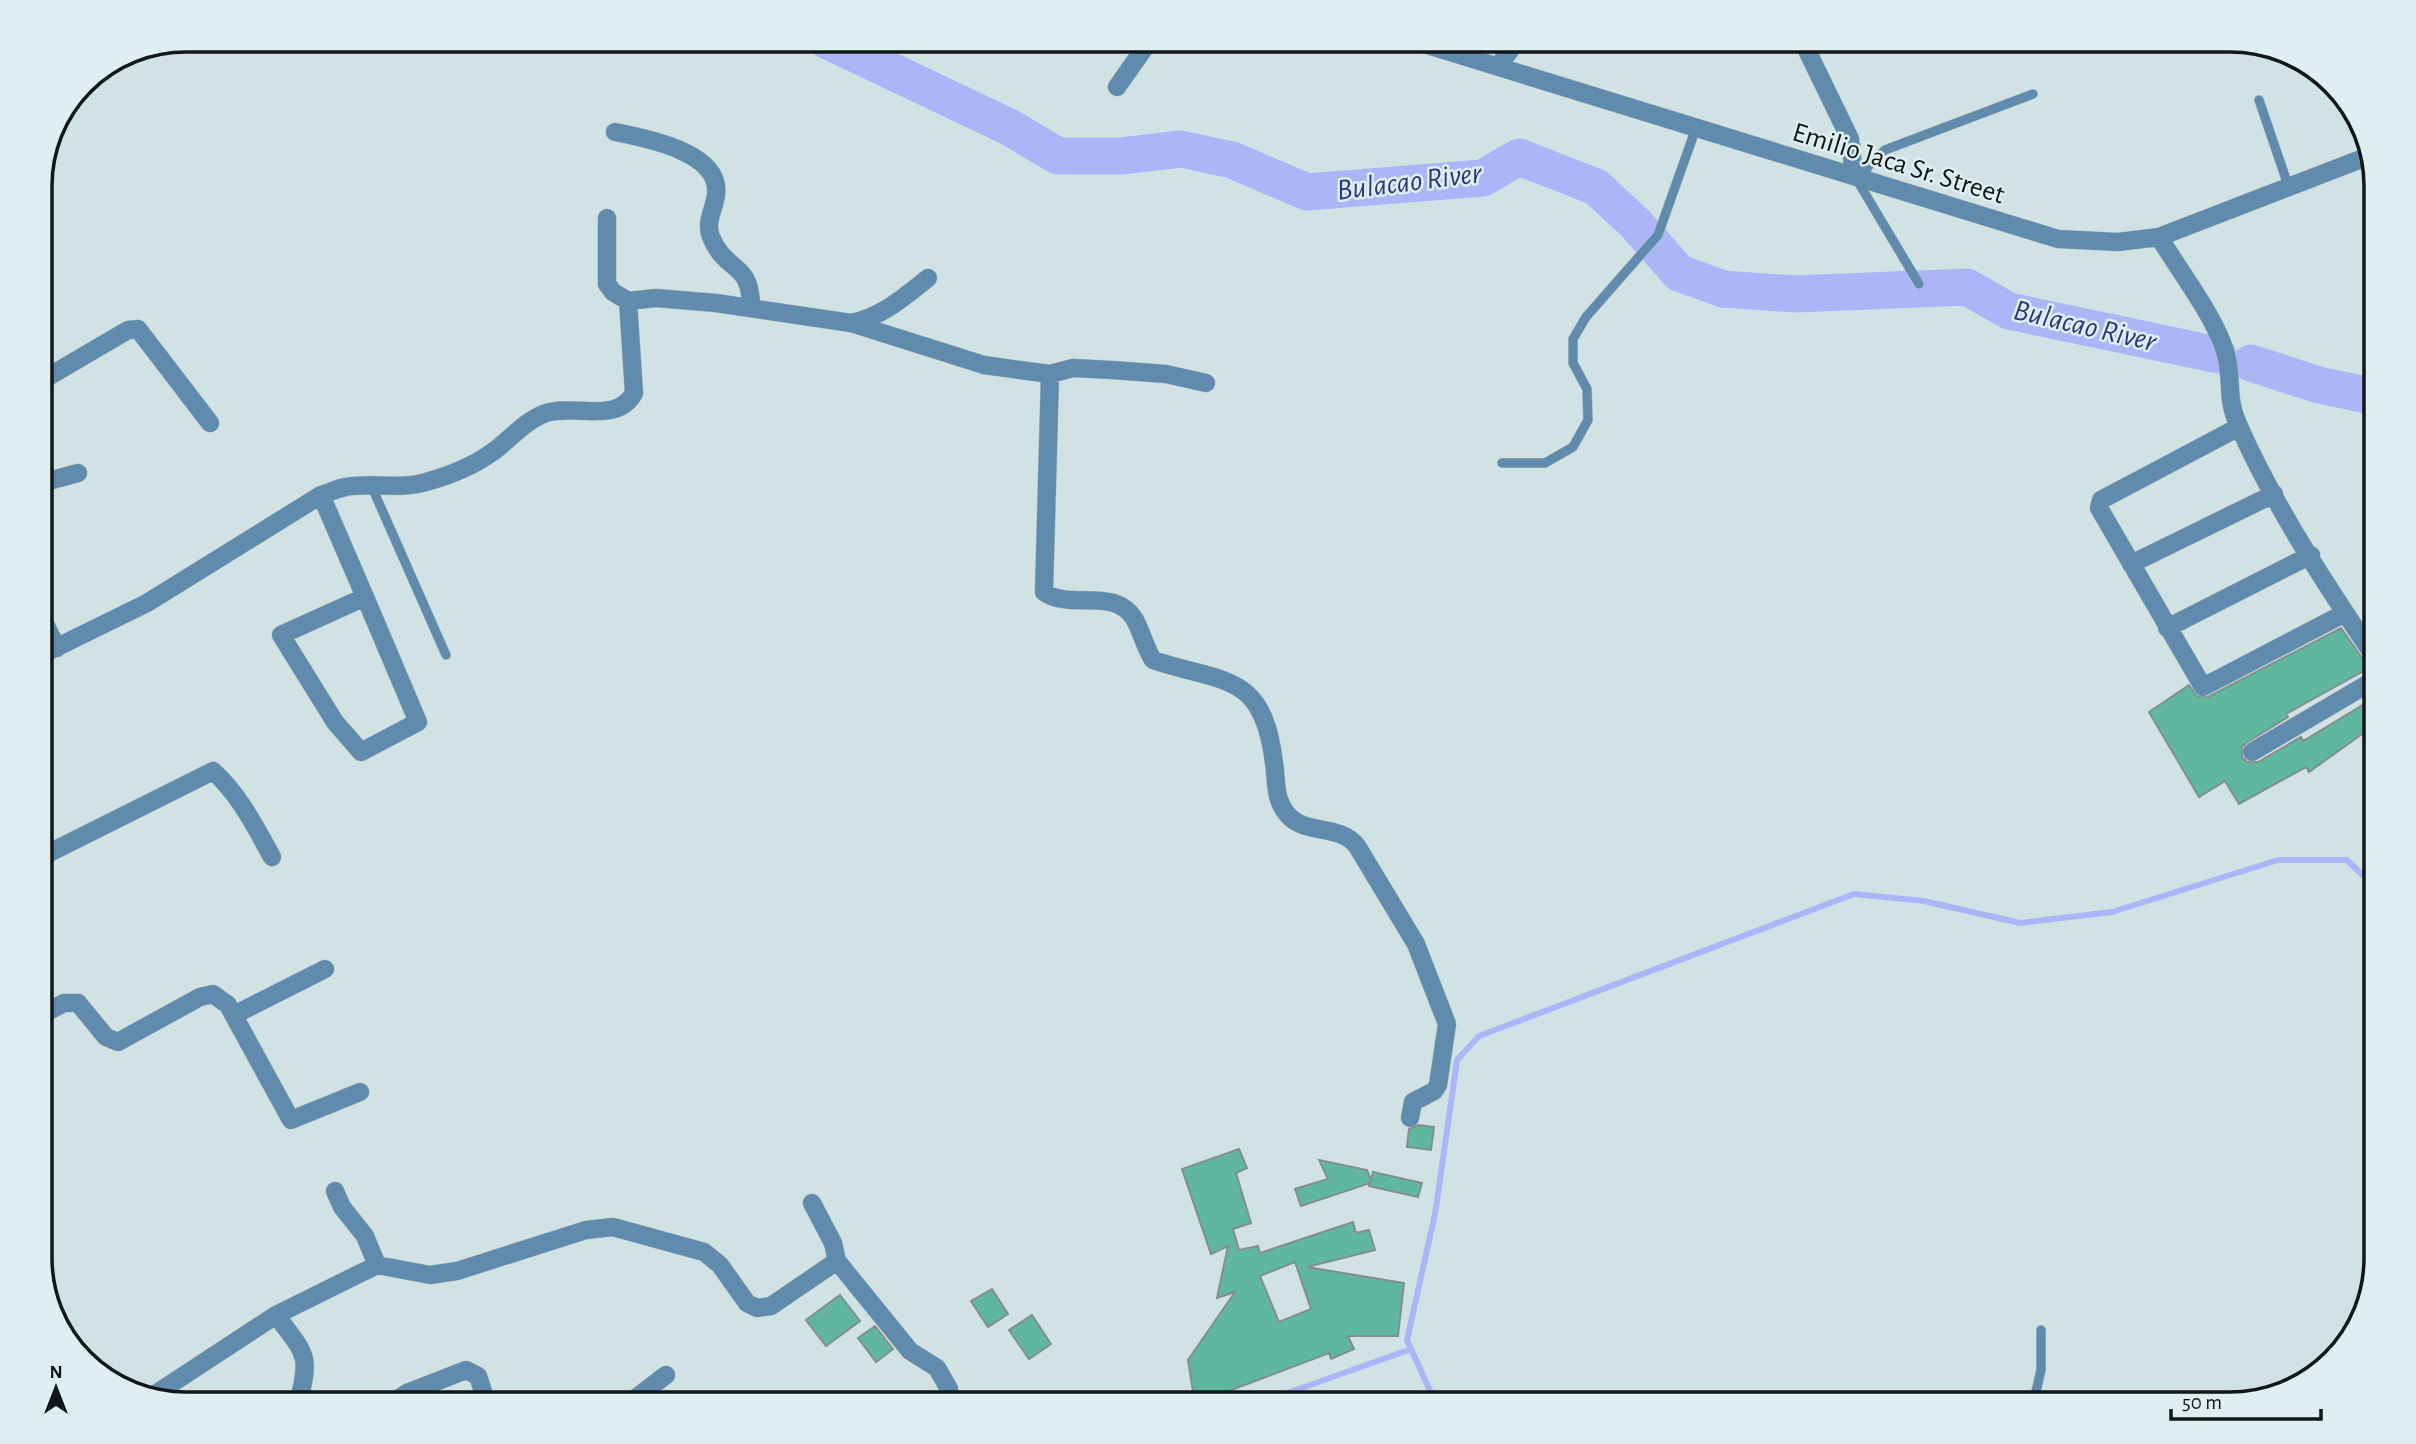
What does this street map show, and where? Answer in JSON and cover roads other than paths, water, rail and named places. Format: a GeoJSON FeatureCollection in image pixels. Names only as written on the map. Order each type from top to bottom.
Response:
{"type":"FeatureCollection","features":[{"type":"Feature","properties":{"kind":"street"},"geometry":{"type":"LineString","coordinates":[[1117,87],[1142,52]]}},
{"type":"Feature","properties":{"kind":"street","name":"Emilio Jaca Sr. Street"},"geometry":{"type":"LineString","coordinates":[[1451,52],[2058,239],[2118,242],[2160,237],[2361,159]]}},
{"type":"Feature","properties":{"kind":"street"},"geometry":{"type":"LineString","coordinates":[[1498,66],[1509,52]]}},
{"type":"Feature","properties":{"kind":"street"},"geometry":{"type":"LineString","coordinates":[[1808,52],[1850,139],[1858,176]]}},
{"type":"Feature","properties":{"kind":"street"},"geometry":{"type":"LineString","coordinates":[[615,132],[680,150],[702,163],[712,174],[716,195],[708,220],[710,234],[729,264],[746,275],[750,284],[751,308]]}},
{"type":"Feature","properties":{"kind":"street"},"geometry":{"type":"LineString","coordinates":[[607,218],[607,284],[613,292],[628,300],[656,298],[751,308],[851,323],[984,365],[1050,374],[1073,369],[1166,374],[1206,383]]}},
{"type":"Feature","properties":{"kind":"street"},"geometry":{"type":"LineString","coordinates":[[2160,237],[2223,344],[2232,370],[2230,405],[2239,428],[2274,494],[2363,640]]}},
{"type":"Feature","properties":{"kind":"street"},"geometry":{"type":"LineString","coordinates":[[851,323],[868,320],[884,311],[928,278]]}},
{"type":"Feature","properties":{"kind":"street"},"geometry":{"type":"LineString","coordinates":[[53,650],[147,603],[321,495],[345,487],[422,484],[444,477],[491,453],[545,414],[572,410],[610,411],[629,402],[634,393],[628,300]]}},
{"type":"Feature","properties":{"kind":"street"},"geometry":{"type":"LineString","coordinates":[[53,374],[128,330],[138,328],[210,423]]}},
{"type":"Feature","properties":{"kind":"street"},"geometry":{"type":"LineString","coordinates":[[1050,374],[1044,592],[1053,598],[1100,600],[1121,605],[1135,620],[1142,644],[1153,660],[1234,681],[1249,695],[1267,724],[1276,797],[1288,816],[1305,825],[1340,831],[1349,836],[1357,846],[1416,944],[1447,1024],[1438,1085],[1434,1091],[1413,1102],[1410,1118]]}},
{"type":"Feature","properties":{"kind":"street"},"geometry":{"type":"LineString","coordinates":[[2239,428],[2099,502],[2099,509],[2167,628],[2203,687],[2345,613]]}},
{"type":"Feature","properties":{"kind":"street"},"geometry":{"type":"LineString","coordinates":[[53,480],[78,473]]}},
{"type":"Feature","properties":{"kind":"street"},"geometry":{"type":"LineString","coordinates":[[2131,564],[2274,494]]}},
{"type":"Feature","properties":{"kind":"street"},"geometry":{"type":"LineString","coordinates":[[321,495],[365,597],[418,722],[361,752],[335,722],[281,635],[365,597]]}},
{"type":"Feature","properties":{"kind":"street"},"geometry":{"type":"LineString","coordinates":[[2167,628],[2311,555]]}},
{"type":"Feature","properties":{"kind":"street"},"geometry":{"type":"LineString","coordinates":[[2252,752],[2363,686]]}},
{"type":"Feature","properties":{"kind":"street"},"geometry":{"type":"LineString","coordinates":[[53,851],[213,771],[224,781],[247,813],[272,857]]}},
{"type":"Feature","properties":{"kind":"street"},"geometry":{"type":"LineString","coordinates":[[234,1015],[325,969]]}},
{"type":"Feature","properties":{"kind":"street"},"geometry":{"type":"LineString","coordinates":[[53,1009],[64,1003],[78,1003],[106,1037],[118,1042],[209,994],[223,1000],[234,1015],[290,1120],[360,1092]]}},
{"type":"Feature","properties":{"kind":"street"},"geometry":{"type":"LineString","coordinates":[[335,1191],[342,1207],[365,1236],[377,1265]]}},
{"type":"Feature","properties":{"kind":"street"},"geometry":{"type":"LineString","coordinates":[[812,1203],[838,1261],[910,1351],[937,1368],[949,1392]]}},
{"type":"Feature","properties":{"kind":"street"},"geometry":{"type":"LineString","coordinates":[[163,1389],[276,1315],[377,1265],[430,1275],[457,1271],[576,1233],[613,1227],[704,1252],[720,1265],[747,1303],[764,1309],[838,1261]]}},
{"type":"Feature","properties":{"kind":"street"},"geometry":{"type":"LineString","coordinates":[[276,1315],[300,1345],[306,1358],[306,1380],[302,1392]]}},
{"type":"Feature","properties":{"kind":"street"},"geometry":{"type":"LineString","coordinates":[[410,1392],[466,1370],[478,1376],[483,1392]]}},
{"type":"Feature","properties":{"kind":"street"},"geometry":{"type":"LineString","coordinates":[[644,1392],[666,1375]]}},
{"type":"Feature","properties":{"kind":"lane"},"geometry":{"type":"LineString","coordinates":[[1919,284],[1858,176],[1885,150],[2033,94]]}},
{"type":"Feature","properties":{"kind":"lane"},"geometry":{"type":"LineString","coordinates":[[2259,100],[2290,188]]}},
{"type":"Feature","properties":{"kind":"lane"},"geometry":{"type":"LineString","coordinates":[[1502,463],[1545,463],[1573,447],[1588,421],[1587,389],[1573,363],[1573,338],[1586,317],[1658,235],[1696,128]]}},
{"type":"Feature","properties":{"kind":"lane"},"geometry":{"type":"LineString","coordinates":[[371,485],[446,655]]}},
{"type":"Feature","properties":{"kind":"lane"},"geometry":{"type":"LineString","coordinates":[[2036,1392],[2041,1370],[2041,1330]]}},
{"type":"Feature","properties":{"kind":"waterway","name":"Bulacao River"},"geometry":{"type":"LineString","coordinates":[[851,52],[1009,127],[1058,156],[1121,156],[1181,149],[1232,160],[1307,192],[1483,178],[1519,157],[1596,187],[1635,223],[1679,273],[1723,289],[1795,294],[1967,287],[2009,311],[2218,355]]}},
{"type":"Feature","properties":{"kind":"waterway","name":"Bulacao River"},"geometry":{"type":"LineString","coordinates":[[2251,363],[2319,385],[2363,394]]}},
{"type":"Feature","properties":{"kind":"waterway"},"geometry":{"type":"LineString","coordinates":[[1431,1392],[1407,1340],[1435,1214],[1457,1060],[1479,1036],[1854,894],[1924,901],[2020,923],[2112,912],[2278,860],[2347,860],[2364,876]]}},
{"type":"Feature","properties":{"kind":"waterway"},"geometry":{"type":"LineString","coordinates":[[1291,1392],[1411,1349]]}}]}
